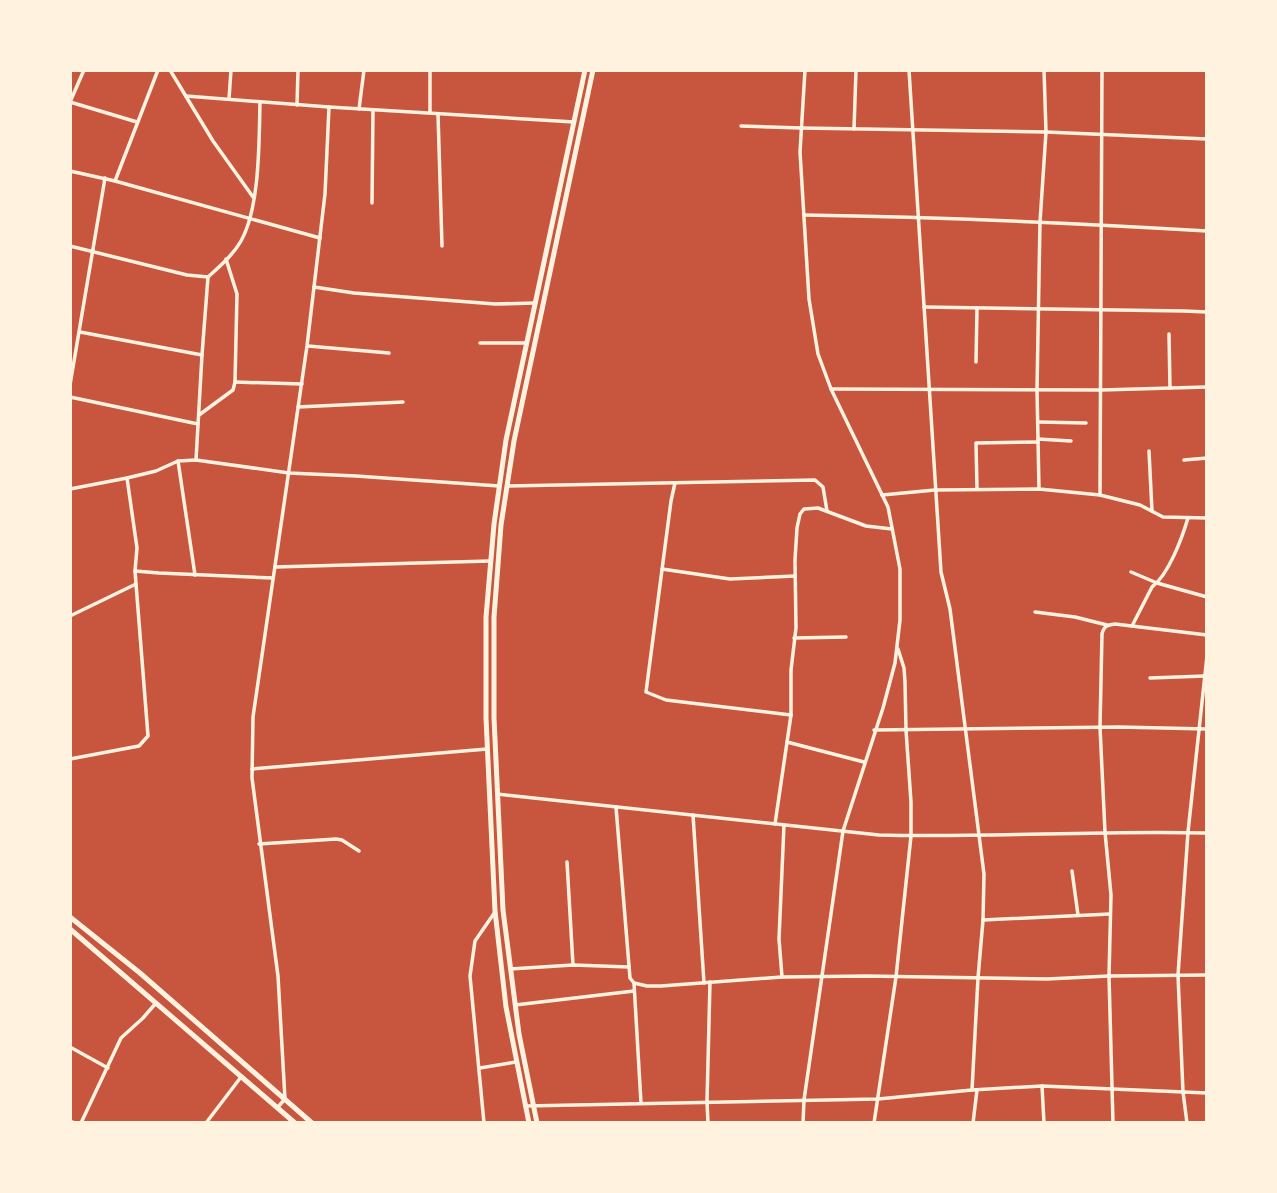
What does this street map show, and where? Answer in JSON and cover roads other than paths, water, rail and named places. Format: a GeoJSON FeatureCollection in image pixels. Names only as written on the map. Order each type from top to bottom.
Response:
{"type":"FeatureCollection","features":[{"type":"Feature","properties":{"kind":"main road"},"geometry":{"type":"LineString","coordinates":[[529,1123],[506,1007],[495,911],[485,647],[490,561],[506,440],[585,70]]}},
{"type":"Feature","properties":{"kind":"main road"},"geometry":{"type":"LineString","coordinates":[[537,1123],[514,1006],[503,910],[494,718],[496,586],[501,525],[523,393],[593,70]]}},
{"type":"Feature","properties":{"kind":"main road"},"geometry":{"type":"LineString","coordinates":[[70,917],[140,973],[309,1122]]}},
{"type":"Feature","properties":{"kind":"main road"},"geometry":{"type":"LineString","coordinates":[[70,929],[295,1123]]}},
{"type":"Feature","properties":{"kind":"street"},"geometry":{"type":"LineString","coordinates":[[84,70],[70,102],[137,122]]}},
{"type":"Feature","properties":{"kind":"street"},"geometry":{"type":"LineString","coordinates":[[115,181],[158,70]]}},
{"type":"Feature","properties":{"kind":"street"},"geometry":{"type":"LineString","coordinates":[[170,70],[213,141],[254,197]]}},
{"type":"Feature","properties":{"kind":"street"},"geometry":{"type":"LineString","coordinates":[[229,100],[231,70]]}},
{"type":"Feature","properties":{"kind":"street"},"geometry":{"type":"LineString","coordinates":[[297,105],[298,70]]}},
{"type":"Feature","properties":{"kind":"street"},"geometry":{"type":"LineString","coordinates":[[359,109],[363,70]]}},
{"type":"Feature","properties":{"kind":"street"},"geometry":{"type":"LineString","coordinates":[[430,70],[430,114]]}},
{"type":"Feature","properties":{"kind":"street"},"geometry":{"type":"LineString","coordinates":[[803,1123],[804,1100],[843,831],[883,708],[895,663],[901,620],[900,569],[888,508],[831,390],[818,354],[809,299],[800,152],[805,70]]}},
{"type":"Feature","properties":{"kind":"street"},"geometry":{"type":"LineString","coordinates":[[854,129],[856,70]]}},
{"type":"Feature","properties":{"kind":"street"},"geometry":{"type":"LineString","coordinates":[[909,70],[941,572],[950,609],[984,874],[973,1123]]}},
{"type":"Feature","properties":{"kind":"street"},"geometry":{"type":"LineString","coordinates":[[1039,489],[1037,390],[1040,222],[1046,132],[1044,70]]}},
{"type":"Feature","properties":{"kind":"street"},"geometry":{"type":"LineString","coordinates":[[1100,495],[1102,70]]}},
{"type":"Feature","properties":{"kind":"street"},"geometry":{"type":"LineString","coordinates":[[186,96],[574,122]]}},
{"type":"Feature","properties":{"kind":"street"},"geometry":{"type":"LineString","coordinates":[[196,460],[208,277],[241,240],[249,218],[258,157],[260,102]]}},
{"type":"Feature","properties":{"kind":"street"},"geometry":{"type":"LineString","coordinates":[[277,1108],[285,1099],[278,976],[251,769],[253,717],[302,384],[326,194],[328,107]]}},
{"type":"Feature","properties":{"kind":"street"},"geometry":{"type":"LineString","coordinates":[[372,203],[373,110]]}},
{"type":"Feature","properties":{"kind":"street"},"geometry":{"type":"LineString","coordinates":[[438,114],[442,246]]}},
{"type":"Feature","properties":{"kind":"street"},"geometry":{"type":"LineString","coordinates":[[741,126],[1046,132],[1207,139]]}},
{"type":"Feature","properties":{"kind":"street"},"geometry":{"type":"LineString","coordinates":[[70,171],[105,178],[320,238]]}},
{"type":"Feature","properties":{"kind":"street"},"geometry":{"type":"LineString","coordinates":[[70,385],[105,178]]}},
{"type":"Feature","properties":{"kind":"street"},"geometry":{"type":"LineString","coordinates":[[804,215],[918,217],[1207,231]]}},
{"type":"Feature","properties":{"kind":"street"},"geometry":{"type":"LineString","coordinates":[[70,246],[187,275],[208,277]]}},
{"type":"Feature","properties":{"kind":"street"},"geometry":{"type":"LineString","coordinates":[[198,415],[233,390],[235,382],[237,294],[226,259]]}},
{"type":"Feature","properties":{"kind":"street"},"geometry":{"type":"LineString","coordinates":[[314,287],[354,293],[495,304],[535,303]]}},
{"type":"Feature","properties":{"kind":"street"},"geometry":{"type":"LineString","coordinates":[[924,307],[1207,312]]}},
{"type":"Feature","properties":{"kind":"street"},"geometry":{"type":"LineString","coordinates":[[976,308],[976,362]]}},
{"type":"Feature","properties":{"kind":"street"},"geometry":{"type":"LineString","coordinates":[[79,332],[202,355]]}},
{"type":"Feature","properties":{"kind":"street"},"geometry":{"type":"LineString","coordinates":[[1169,334],[1170,388]]}},
{"type":"Feature","properties":{"kind":"street"},"geometry":{"type":"LineString","coordinates":[[480,343],[526,344]]}},
{"type":"Feature","properties":{"kind":"street"},"geometry":{"type":"LineString","coordinates":[[307,346],[389,353]]}},
{"type":"Feature","properties":{"kind":"street"},"geometry":{"type":"LineString","coordinates":[[235,382],[302,384]]}},
{"type":"Feature","properties":{"kind":"street"},"geometry":{"type":"LineString","coordinates":[[831,390],[1101,390],[1207,387]]}},
{"type":"Feature","properties":{"kind":"street"},"geometry":{"type":"LineString","coordinates":[[70,397],[198,424]]}},
{"type":"Feature","properties":{"kind":"street"},"geometry":{"type":"LineString","coordinates":[[298,407],[403,402]]}},
{"type":"Feature","properties":{"kind":"street"},"geometry":{"type":"LineString","coordinates":[[1038,422],[1086,424]]}},
{"type":"Feature","properties":{"kind":"street"},"geometry":{"type":"LineString","coordinates":[[977,489],[976,443],[1071,441]]}},
{"type":"Feature","properties":{"kind":"street"},"geometry":{"type":"LineString","coordinates":[[1149,451],[1152,511]]}},
{"type":"Feature","properties":{"kind":"street"},"geometry":{"type":"LineString","coordinates":[[1184,460],[1207,458]]}},
{"type":"Feature","properties":{"kind":"street"},"geometry":{"type":"LineString","coordinates":[[70,489],[156,471],[178,461],[196,460],[289,473],[499,486]]}},
{"type":"Feature","properties":{"kind":"street"},"geometry":{"type":"LineString","coordinates":[[178,461],[195,575]]}},
{"type":"Feature","properties":{"kind":"street"},"geometry":{"type":"LineString","coordinates":[[70,759],[139,746],[148,736],[135,571],[137,548],[127,478]]}},
{"type":"Feature","properties":{"kind":"street"},"geometry":{"type":"LineString","coordinates":[[507,486],[815,481],[823,487],[827,511]]}},
{"type":"Feature","properties":{"kind":"street"},"geometry":{"type":"LineString","coordinates":[[675,483],[646,692],[666,700],[791,715]]}},
{"type":"Feature","properties":{"kind":"street"},"geometry":{"type":"LineString","coordinates":[[882,495],[935,490],[1039,489],[1100,495],[1140,505],[1163,517],[1207,518]]}},
{"type":"Feature","properties":{"kind":"street"},"geometry":{"type":"LineString","coordinates":[[775,824],[791,715],[797,528],[800,514],[804,509],[812,507],[866,526],[892,529]]}},
{"type":"Feature","properties":{"kind":"street"},"geometry":{"type":"LineString","coordinates":[[1132,626],[1152,587],[1178,548],[1188,518]]}},
{"type":"Feature","properties":{"kind":"street"},"geometry":{"type":"LineString","coordinates":[[275,567],[490,561]]}},
{"type":"Feature","properties":{"kind":"street"},"geometry":{"type":"LineString","coordinates":[[662,569],[730,579],[795,576]]}},
{"type":"Feature","properties":{"kind":"street"},"geometry":{"type":"LineString","coordinates":[[135,571],[273,578]]}},
{"type":"Feature","properties":{"kind":"street"},"geometry":{"type":"LineString","coordinates":[[1131,572],[1157,583],[1207,597]]}},
{"type":"Feature","properties":{"kind":"street"},"geometry":{"type":"LineString","coordinates":[[70,616],[79,614],[136,584]]}},
{"type":"Feature","properties":{"kind":"street"},"geometry":{"type":"LineString","coordinates":[[1035,612],[1075,617],[1107,625],[1207,635]]}},
{"type":"Feature","properties":{"kind":"street"},"geometry":{"type":"LineString","coordinates":[[1107,625],[1102,634],[1100,727],[1111,895],[1109,976],[1113,1123]]}},
{"type":"Feature","properties":{"kind":"street"},"geometry":{"type":"LineString","coordinates":[[794,638],[846,637]]}},
{"type":"Feature","properties":{"kind":"street"},"geometry":{"type":"LineString","coordinates":[[874,1123],[896,977],[911,836],[904,668],[897,646]]}},
{"type":"Feature","properties":{"kind":"street"},"geometry":{"type":"LineString","coordinates":[[1187,1123],[1183,1092],[1178,975],[1188,832],[1207,656]]}},
{"type":"Feature","properties":{"kind":"street"},"geometry":{"type":"LineString","coordinates":[[1150,677],[1205,676]]}},
{"type":"Feature","properties":{"kind":"street"},"geometry":{"type":"LineString","coordinates":[[874,730],[1100,727],[1207,729]]}},
{"type":"Feature","properties":{"kind":"street"},"geometry":{"type":"LineString","coordinates":[[787,742],[864,762]]}},
{"type":"Feature","properties":{"kind":"street"},"geometry":{"type":"LineString","coordinates":[[251,769],[487,749]]}},
{"type":"Feature","properties":{"kind":"street"},"geometry":{"type":"LineString","coordinates":[[490,795],[879,835],[1207,833]]}},
{"type":"Feature","properties":{"kind":"street"},"geometry":{"type":"LineString","coordinates":[[616,807],[630,978],[634,983],[647,986],[782,977],[1046,979],[1207,975]]}},
{"type":"Feature","properties":{"kind":"street"},"geometry":{"type":"LineString","coordinates":[[693,815],[704,983]]}},
{"type":"Feature","properties":{"kind":"street"},"geometry":{"type":"LineString","coordinates":[[782,977],[779,939],[784,825]]}},
{"type":"Feature","properties":{"kind":"street"},"geometry":{"type":"LineString","coordinates":[[260,844],[336,839],[359,850]]}},
{"type":"Feature","properties":{"kind":"street"},"geometry":{"type":"LineString","coordinates":[[567,862],[573,965]]}},
{"type":"Feature","properties":{"kind":"street"},"geometry":{"type":"LineString","coordinates":[[1072,871],[1079,915]]}},
{"type":"Feature","properties":{"kind":"street"},"geometry":{"type":"LineString","coordinates":[[484,1123],[470,976],[475,941],[495,911]]}},
{"type":"Feature","properties":{"kind":"street"},"geometry":{"type":"LineString","coordinates":[[984,919],[1110,914]]}},
{"type":"Feature","properties":{"kind":"street"},"geometry":{"type":"LineString","coordinates":[[510,969],[573,965],[629,967]]}},
{"type":"Feature","properties":{"kind":"street"},"geometry":{"type":"LineString","coordinates":[[708,1123],[710,982]]}},
{"type":"Feature","properties":{"kind":"street"},"geometry":{"type":"LineString","coordinates":[[634,983],[641,1103]]}},
{"type":"Feature","properties":{"kind":"street"},"geometry":{"type":"LineString","coordinates":[[514,1006],[634,991]]}},
{"type":"Feature","properties":{"kind":"street"},"geometry":{"type":"LineString","coordinates":[[82,1123],[121,1038],[156,1003]]}},
{"type":"Feature","properties":{"kind":"street"},"geometry":{"type":"LineString","coordinates":[[70,1047],[108,1068]]}},
{"type":"Feature","properties":{"kind":"street"},"geometry":{"type":"LineString","coordinates":[[480,1068],[516,1062]]}},
{"type":"Feature","properties":{"kind":"street"},"geometry":{"type":"LineString","coordinates":[[206,1123],[241,1077]]}},
{"type":"Feature","properties":{"kind":"street"},"geometry":{"type":"LineString","coordinates":[[525,1106],[878,1099],[1042,1086],[1207,1093]]}},
{"type":"Feature","properties":{"kind":"street"},"geometry":{"type":"LineString","coordinates":[[1042,1086],[1044,1123]]}}]}
